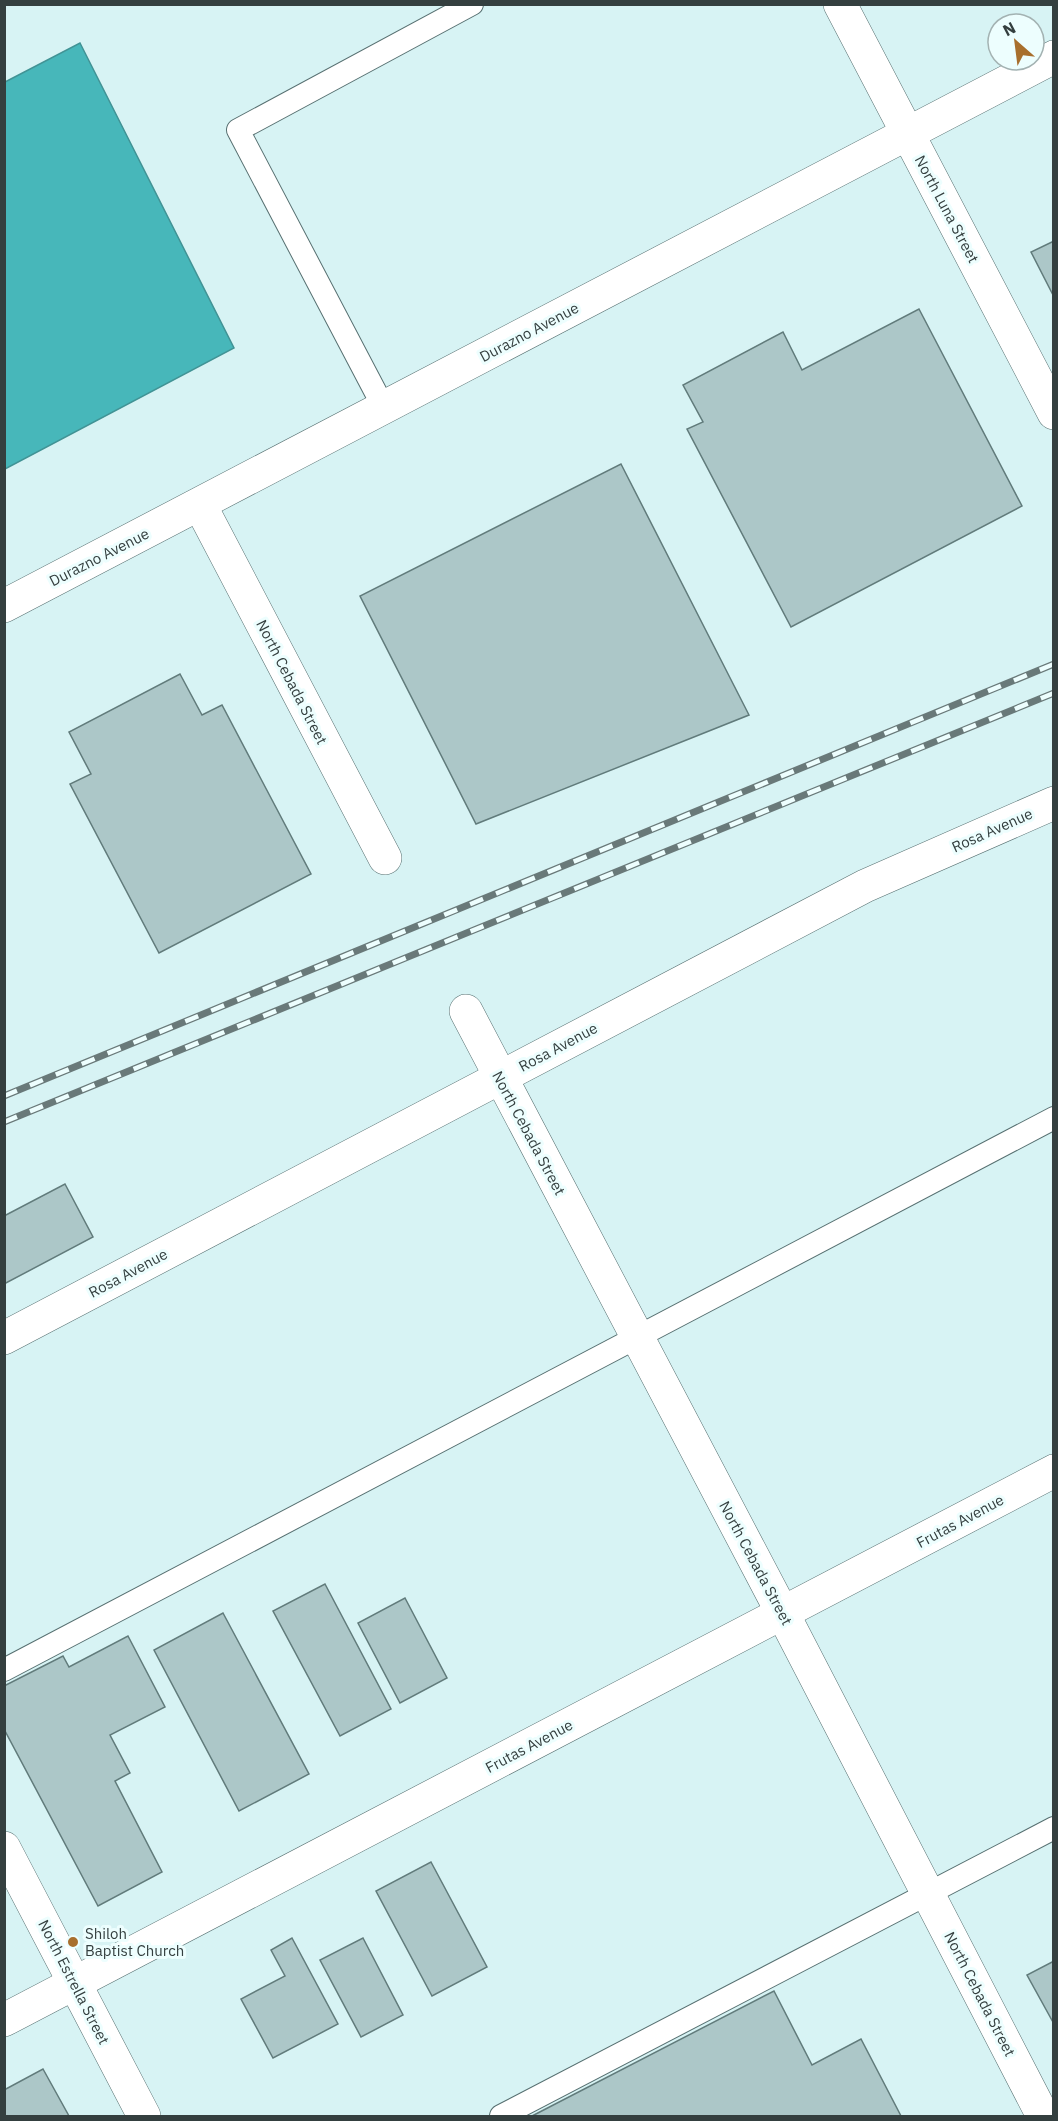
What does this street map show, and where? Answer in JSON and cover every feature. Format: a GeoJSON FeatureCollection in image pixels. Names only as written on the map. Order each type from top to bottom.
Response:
{"type":"FeatureCollection","features":[{"type":"Feature","properties":{"kind":"street","name":"North Luna Street"},"geometry":{"type":"LineString","coordinates":[[840,4],[1053,413]]}},
{"type":"Feature","properties":{"kind":"street","name":"Durazno Avenue"},"geometry":{"type":"LineString","coordinates":[[4,606],[1053,57]]}},
{"type":"Feature","properties":{"kind":"street","name":"North Cebada Street"},"geometry":{"type":"LineString","coordinates":[[200,505],[386,858]]}},
{"type":"Feature","properties":{"kind":"street","name":"Rosa Avenue"},"geometry":{"type":"LineString","coordinates":[[4,1338],[865,886],[1053,802]]}},
{"type":"Feature","properties":{"kind":"street","name":"North Cebada Street"},"geometry":{"type":"LineString","coordinates":[[466,1011],[783,1614],[1043,2116]]}},
{"type":"Feature","properties":{"kind":"street","name":"Frutas Avenue"},"geometry":{"type":"LineString","coordinates":[[4,2020],[1053,1472]]}},
{"type":"Feature","properties":{"kind":"street","name":"North Estrella Street"},"geometry":{"type":"LineString","coordinates":[[4,1848],[144,2116]]}},
{"type":"Feature","properties":{"kind":"lane"},"geometry":{"type":"LineString","coordinates":[[384,408],[238,130],[472,4]]}},
{"type":"Feature","properties":{"kind":"lane"},"geometry":{"type":"LineString","coordinates":[[4,1670],[1053,1118]]}},
{"type":"Feature","properties":{"kind":"lane"},"geometry":{"type":"LineString","coordinates":[[501,2116],[1053,1828]]}},
{"type":"Feature","properties":{"kind":"water"},"geometry":{"type":"Polygon","coordinates":[[[80,43],[234,348],[5,469],[5,82],[80,43]]]}},
{"type":"Feature","properties":{"kind":"building"},"geometry":{"type":"Polygon","coordinates":[[[1054,241],[1054,297],[1031,252],[1054,241]]]}},
{"type":"Feature","properties":{"kind":"building"},"geometry":{"type":"Polygon","coordinates":[[[919,309],[1022,506],[791,627],[687,429],[703,422],[683,385],[783,332],[802,370],[919,309]]]}},
{"type":"Feature","properties":{"kind":"building"},"geometry":{"type":"Polygon","coordinates":[[[621,464],[749,715],[476,824],[360,596],[621,464]]]}},
{"type":"Feature","properties":{"kind":"building"},"geometry":{"type":"Polygon","coordinates":[[[180,674],[202,715],[222,705],[311,874],[159,953],[70,784],[91,774],[69,732],[180,674]]]}},
{"type":"Feature","properties":{"kind":"building"},"geometry":{"type":"Polygon","coordinates":[[[65,1184],[93,1237],[4,1284],[4,1216],[65,1184]]]}},
{"type":"Feature","properties":{"kind":"building"},"geometry":{"type":"Polygon","coordinates":[[[325,1584],[391,1709],[340,1736],[273,1611],[325,1584]]]}},
{"type":"Feature","properties":{"kind":"building"},"geometry":{"type":"Polygon","coordinates":[[[405,1598],[447,1678],[400,1703],[358,1623],[405,1598]]]}},
{"type":"Feature","properties":{"kind":"building"},"geometry":{"type":"Polygon","coordinates":[[[223,1613],[309,1774],[239,1811],[154,1650],[223,1613]]]}},
{"type":"Feature","properties":{"kind":"building"},"geometry":{"type":"Polygon","coordinates":[[[128,1636],[165,1707],[110,1735],[130,1773],[115,1781],[162,1872],[98,1906],[4,1729],[4,1686],[63,1656],[69,1667],[128,1636]]]}},
{"type":"Feature","properties":{"kind":"building"},"geometry":{"type":"Polygon","coordinates":[[[431,1862],[487,1967],[432,1996],[376,1891],[431,1862]]]}},
{"type":"Feature","properties":{"kind":"building"},"geometry":{"type":"Polygon","coordinates":[[[292,1938],[338,2024],[273,2058],[241,1999],[285,1976],[271,1950],[292,1938]]]}},
{"type":"Feature","properties":{"kind":"building"},"geometry":{"type":"Polygon","coordinates":[[[363,1938],[403,2015],[361,2037],[320,1960],[363,1938]]]}},
{"type":"Feature","properties":{"kind":"building"},"geometry":{"type":"Polygon","coordinates":[[[1054,1961],[1054,2024],[1027,1975],[1054,1961]]]}},
{"type":"Feature","properties":{"kind":"building"},"geometry":{"type":"Polygon","coordinates":[[[774,1991],[812,2065],[861,2039],[901,2116],[532,2116],[774,1991]]]}},
{"type":"Feature","properties":{"kind":"building"},"geometry":{"type":"Polygon","coordinates":[[[43,2069],[69,2116],[4,2116],[4,2090],[43,2069]]]}},
{"type":"Feature","properties":{"kind":"railway"},"geometry":{"type":"LineString","coordinates":[[4,1096],[1054,664]]}},
{"type":"Feature","properties":{"kind":"railway"},"geometry":{"type":"LineString","coordinates":[[4,1122],[1054,693]]}},
{"type":"Feature","properties":{"kind":"place","name":"Shiloh Baptist Church"},"geometry":{"type":"Point","coordinates":[73,1942]}}]}
